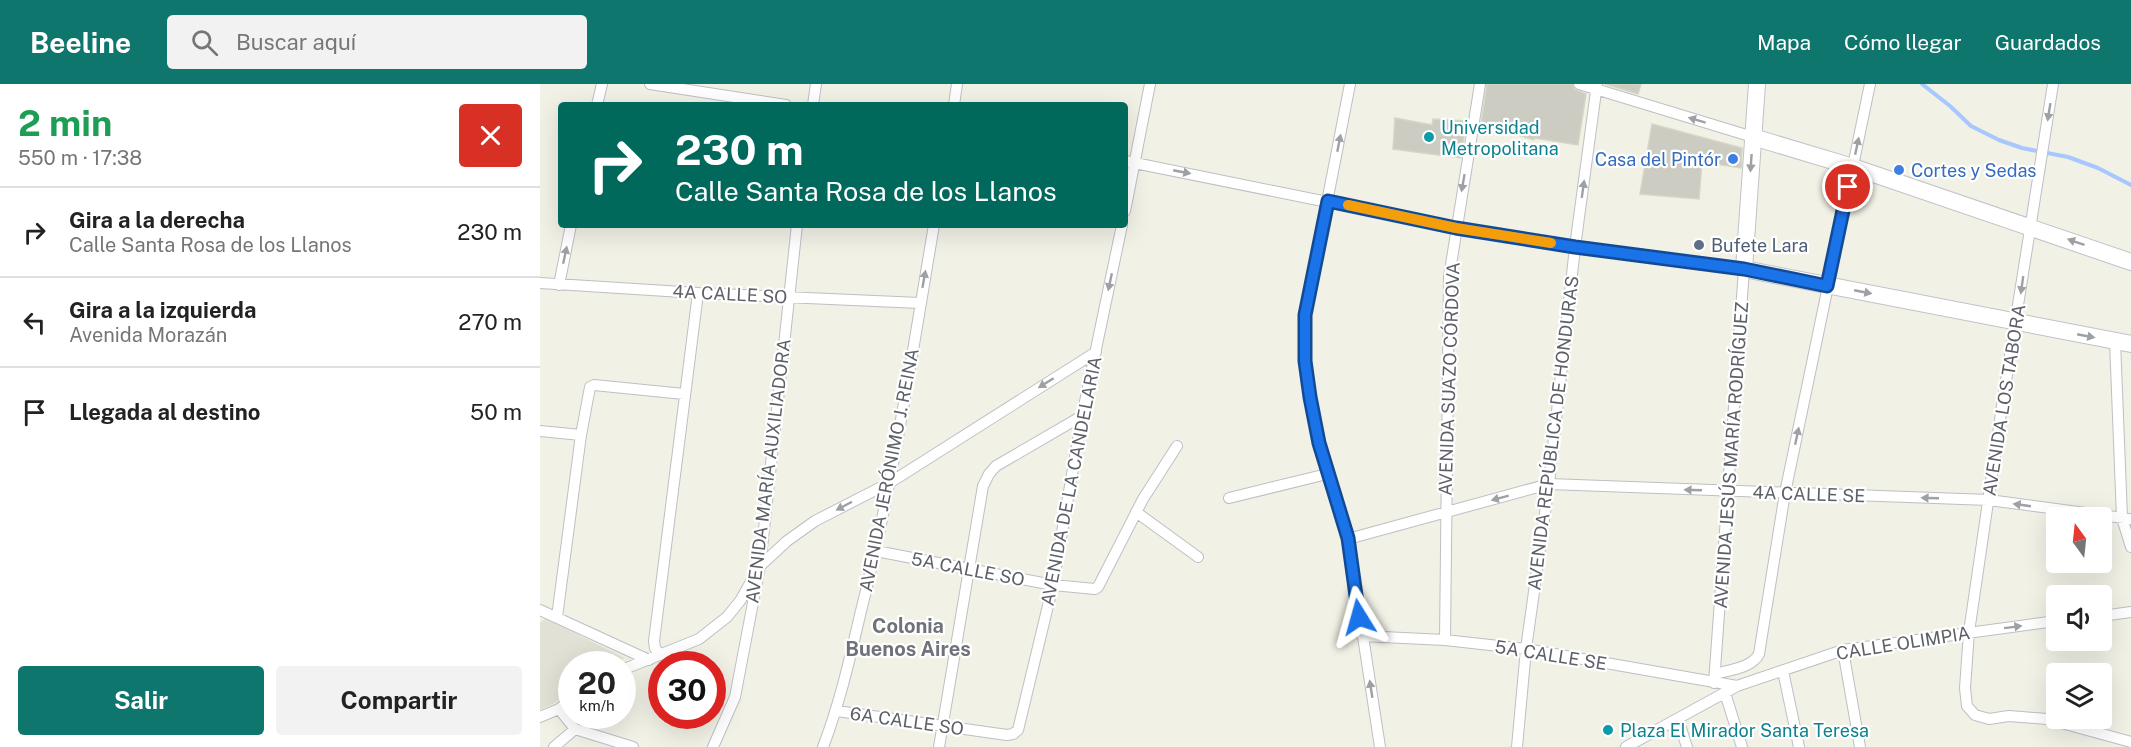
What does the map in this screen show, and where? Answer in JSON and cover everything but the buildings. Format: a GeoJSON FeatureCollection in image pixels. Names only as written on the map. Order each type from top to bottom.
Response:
{"type":"FeatureCollection","features":[{"type":"Feature","properties":{"kind":"street"},"geometry":{"type":"LineString","coordinates":[[598,102],[602,84]]}},
{"type":"Feature","properties":{"kind":"street"},"geometry":{"type":"LineString","coordinates":[[650,84],[767,102]]}},
{"type":"Feature","properties":{"kind":"street"},"geometry":{"type":"LineString","coordinates":[[813,102],[816,84]]}},
{"type":"Feature","properties":{"kind":"street"},"geometry":{"type":"LineString","coordinates":[[954,102],[957,84]]}},
{"type":"Feature","properties":{"kind":"street"},"geometry":{"type":"LineString","coordinates":[[1128,181],[1130,162],[1150,84]]}},
{"type":"Feature","properties":{"kind":"street"},"geometry":{"type":"LineString","coordinates":[[1350,84],[1305,315],[1304,337],[1310,397],[1328,474],[1348,538],[1380,747]]}},
{"type":"Feature","properties":{"kind":"street","name":"AVENIDA SUAZO CÓRDOVA"},"geometry":{"type":"LineString","coordinates":[[1445,640],[1449,277],[1480,84]]}},
{"type":"Feature","properties":{"kind":"street"},"geometry":{"type":"LineString","coordinates":[[1580,84],[1597,86],[1852,167],[2131,261]]}},
{"type":"Feature","properties":{"kind":"street","name":"AVENIDA JESÚS MARÍA RODRÍGUEZ"},"geometry":{"type":"LineString","coordinates":[[1714,678],[1757,84]]}},
{"type":"Feature","properties":{"kind":"street"},"geometry":{"type":"LineString","coordinates":[[1714,678],[1751,664],[1759,654],[1785,493],[1870,84]]}},
{"type":"Feature","properties":{"kind":"street","name":"AVENIDA LOS TABORA"},"geometry":{"type":"LineString","coordinates":[[2053,84],[1969,632],[1965,688],[1967,706],[1975,715],[1989,719],[2009,716],[2047,719],[2131,742]]}},
{"type":"Feature","properties":{"kind":"street","name":"AVENIDA REPÚBLICA DE HONDURAS"},"geometry":{"type":"LineString","coordinates":[[1517,747],[1526,649],[1549,484],[1575,247],[1597,86]]}},
{"type":"Feature","properties":{"kind":"street"},"geometry":{"type":"LineString","coordinates":[[1130,162],[1456,228],[1575,247],[1744,269],[2123,343],[2126,519],[2131,547]]}},
{"type":"Feature","properties":{"kind":"street"},"geometry":{"type":"LineString","coordinates":[[559,285],[571,228]]}},
{"type":"Feature","properties":{"kind":"street","name":"AVENIDA MARÍA AUXILIADORA"},"geometry":{"type":"LineString","coordinates":[[713,747],[735,697],[760,566],[788,297],[798,228]]}},
{"type":"Feature","properties":{"kind":"street","name":"AVENIDA JERÓNIMO J. REINA"},"geometry":{"type":"LineString","coordinates":[[823,747],[837,711],[891,482],[932,228]]}},
{"type":"Feature","properties":{"kind":"street","name":"AVENIDA DE LA CANDELARIA"},"geometry":{"type":"LineString","coordinates":[[1013,734],[1018,730],[1053,585],[1082,416],[1121,228]]}},
{"type":"Feature","properties":{"kind":"street","name":"4A CALLE SO"},"geometry":{"type":"LineString","coordinates":[[540,284],[920,303]]}},
{"type":"Feature","properties":{"kind":"street"},"geometry":{"type":"LineString","coordinates":[[657,651],[654,640],[698,293]]}},
{"type":"Feature","properties":{"kind":"street"},"geometry":{"type":"LineString","coordinates":[[670,651],[699,639],[714,629],[740,601],[760,566],[787,541],[815,521],[891,482],[1096,351]]}},
{"type":"Feature","properties":{"kind":"street"},"geometry":{"type":"LineString","coordinates":[[556,617],[581,435],[590,387],[594,385],[684,394]]}},
{"type":"Feature","properties":{"kind":"street"},"geometry":{"type":"LineString","coordinates":[[939,747],[983,486],[996,466],[1082,416]]}},
{"type":"Feature","properties":{"kind":"street"},"geometry":{"type":"LineString","coordinates":[[540,431],[581,435]]}},
{"type":"Feature","properties":{"kind":"street"},"geometry":{"type":"LineString","coordinates":[[1177,446],[1136,512],[1198,557]]}},
{"type":"Feature","properties":{"kind":"street"},"geometry":{"type":"LineString","coordinates":[[1229,498],[1328,474]]}},
{"type":"Feature","properties":{"kind":"street","name":"4A CALLE SE"},"geometry":{"type":"LineString","coordinates":[[1348,538],[1549,484],[1989,500],[2126,519]]}},
{"type":"Feature","properties":{"kind":"street","name":"5A CALLE SO"},"geometry":{"type":"LineString","coordinates":[[876,551],[1053,585],[1095,590],[1136,512]]}},
{"type":"Feature","properties":{"kind":"street"},"geometry":{"type":"LineString","coordinates":[[540,610],[648,660]]}},
{"type":"Feature","properties":{"kind":"street"},"geometry":{"type":"LineString","coordinates":[[2112,615],[2131,612]]}},
{"type":"Feature","properties":{"kind":"street","name":"CALLE OLIMPIA"},"geometry":{"type":"LineString","coordinates":[[1626,747],[1737,686],[1844,650],[2046,622]]}},
{"type":"Feature","properties":{"kind":"street","name":"5A CALLE SE"},"geometry":{"type":"LineString","coordinates":[[1362,636],[1445,640],[1526,649],[1714,678],[1737,686]]}},
{"type":"Feature","properties":{"kind":"street"},"geometry":{"type":"LineString","coordinates":[[1844,650],[1860,747]]}},
{"type":"Feature","properties":{"kind":"street"},"geometry":{"type":"LineString","coordinates":[[1783,671],[1799,747]]}},
{"type":"Feature","properties":{"kind":"street"},"geometry":{"type":"LineString","coordinates":[[1725,693],[1742,747]]}},
{"type":"Feature","properties":{"kind":"street"},"geometry":{"type":"LineString","coordinates":[[540,717],[558,710]]}},
{"type":"Feature","properties":{"kind":"street","name":"6A CALLE SO"},"geometry":{"type":"LineString","coordinates":[[837,711],[1013,734]]}},
{"type":"Feature","properties":{"kind":"street"},"geometry":{"type":"LineString","coordinates":[[1678,719],[1687,747]]}},
{"type":"Feature","properties":{"kind":"street"},"geometry":{"type":"LineString","coordinates":[[554,747],[575,729],[633,747]]}},
{"type":"Feature","properties":{"kind":"shaded area"},"geometry":{"type":"Polygon","coordinates":[[[546,618],[610,651],[558,651],[558,700],[540,710],[540,623],[546,618]]]}},
{"type":"Feature","properties":{"kind":"waterway"},"geometry":{"type":"LineString","coordinates":[[1922,84],[1971,126],[1999,140],[2022,148],[2068,157],[2098,168],[2131,185]]}},
{"type":"Feature","properties":{"kind":"slow traffic"},"geometry":{"type":"LineString","coordinates":[[1348,205],[1456,228],[1551,243]]}},
{"type":"Feature","properties":{"kind":"place","name":"Universidad Metropolitana"},"geometry":{"type":"Point","coordinates":[1429,137]}},
{"type":"Feature","properties":{"kind":"place","name":"Casa del Pintór"},"geometry":{"type":"Point","coordinates":[1733,159]}},
{"type":"Feature","properties":{"kind":"place","name":"Cortes y Sedas"},"geometry":{"type":"Point","coordinates":[1899,170]}},
{"type":"Feature","properties":{"kind":"place","name":"Bufete Lara"},"geometry":{"type":"Point","coordinates":[1699,245]}},
{"type":"Feature","properties":{"kind":"place","name":"Plaza El Mirador Santa Teresa"},"geometry":{"type":"Point","coordinates":[1608,730]}},
{"type":"Feature","properties":{"kind":"district","name":"Colonia Buenos Aires"},"geometry":{"type":"Point","coordinates":[908,638]}},
{"type":"Feature","properties":{"kind":"route"},"geometry":{"type":"LineString","coordinates":[[1359,617],[1348,538],[1319,443],[1305,361],[1305,315],[1328,201],[1456,228],[1575,247],[1744,269],[1827,286],[1848,187]]}}]}
